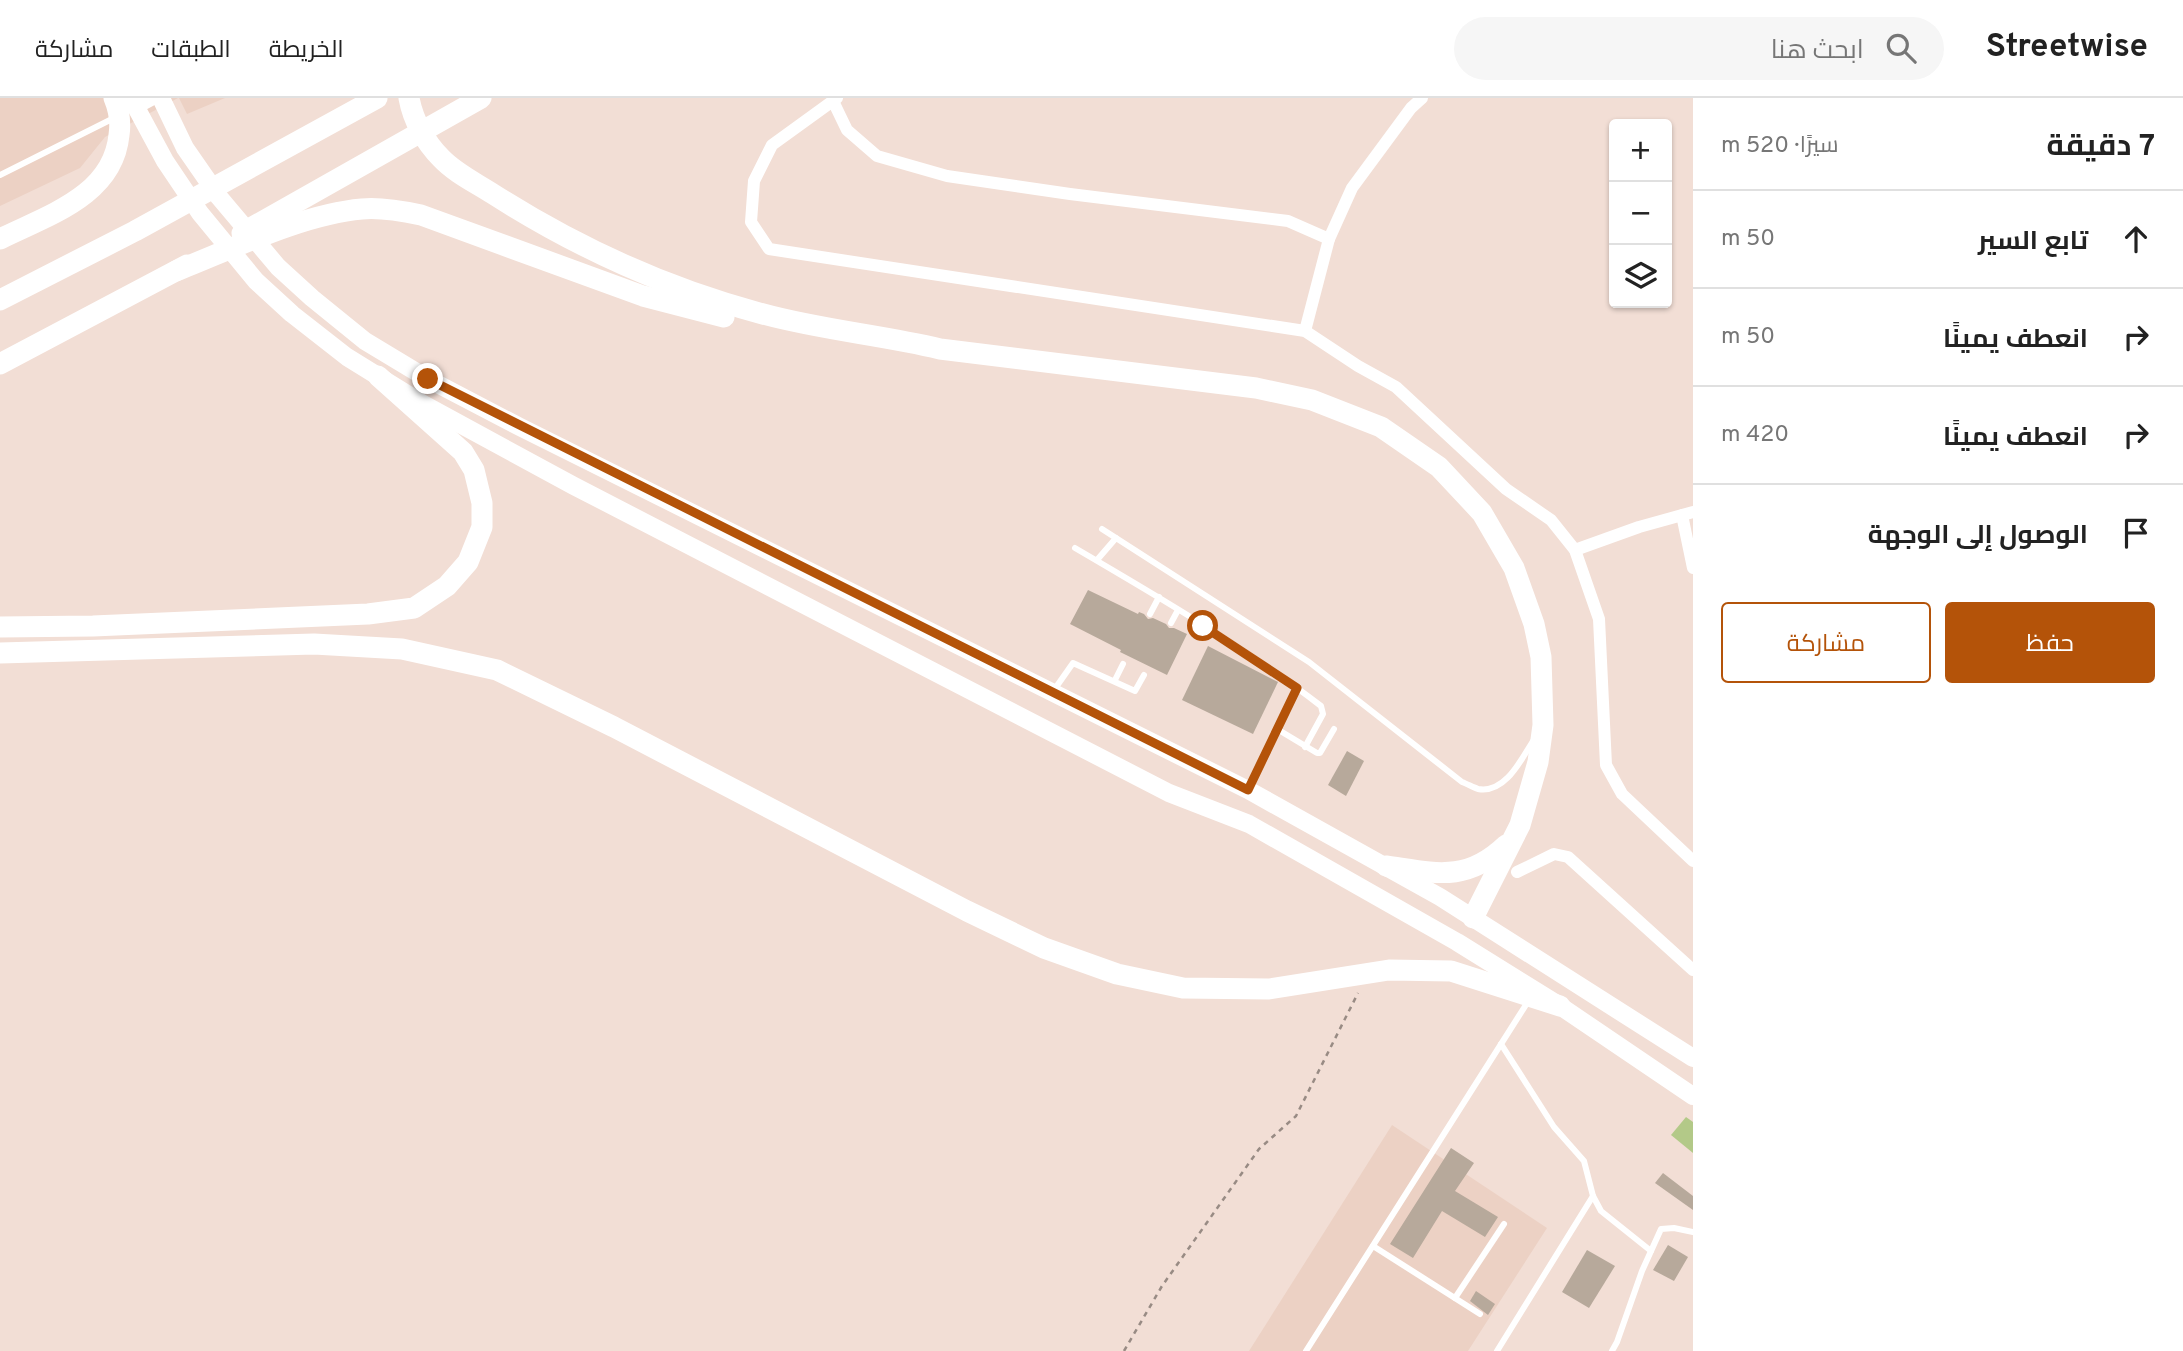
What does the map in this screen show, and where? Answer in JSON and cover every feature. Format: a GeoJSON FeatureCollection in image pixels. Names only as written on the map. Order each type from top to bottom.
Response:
{"type":"FeatureCollection","features":[{"type":"Feature","properties":{"kind":"highway"},"geometry":{"type":"LineString","coordinates":[[0,300],[147,224],[376,98]]}},
{"type":"Feature","properties":{"kind":"highway"},"geometry":{"type":"LineString","coordinates":[[409,98],[416,122],[441,159],[450,167],[509,205],[588,247],[705,298],[765,315],[940,349]]}},
{"type":"Feature","properties":{"kind":"highway"},"geometry":{"type":"LineString","coordinates":[[0,366],[19,353],[176,271],[481,98]]}},
{"type":"Feature","properties":{"kind":"highway"},"geometry":{"type":"LineString","coordinates":[[0,239],[80,199],[101,181],[115,157],[131,103]]}},
{"type":"Feature","properties":{"kind":"highway"},"geometry":{"type":"LineString","coordinates":[[176,271],[290,226],[320,217],[364,209],[403,211],[421,215],[643,296],[757,326],[897,348],[940,349],[1256,388],[1312,400],[1381,426],[1439,467],[1482,513],[1514,568],[1534,624],[1541,657],[1544,687],[1543,725],[1532,787],[1520,825],[1472,918]]}},
{"type":"Feature","properties":{"kind":"highway"},"geometry":{"type":"LineString","coordinates":[[0,627],[93,626],[368,614],[414,608],[447,586],[468,562],[482,527],[482,503],[474,470],[463,452],[377,376]]}},
{"type":"Feature","properties":{"kind":"highway"},"geometry":{"type":"LineString","coordinates":[[0,653],[314,644],[402,649],[497,670],[614,727],[967,911],[1044,948],[1117,974],[1182,988],[1269,989],[1389,970],[1451,971],[1560,1006]]}},
{"type":"Feature","properties":{"kind":"highway"},"geometry":{"type":"LineString","coordinates":[[1386,866],[1431,873],[1460,871],[1477,867],[1513,839]]}},
{"type":"Feature","properties":{"kind":"main road"},"geometry":{"type":"LineString","coordinates":[[161,98],[185,148],[235,218],[278,267],[365,341],[428,379],[1256,794],[1386,866],[1693,1058]]}},
{"type":"Feature","properties":{"kind":"main road"},"geometry":{"type":"LineString","coordinates":[[131,103],[200,213],[256,281],[292,314],[347,357],[423,404],[586,493],[1157,786],[1250,824],[1457,942],[1560,1006],[1693,1096]]}},
{"type":"Feature","properties":{"kind":"main road"},"geometry":{"type":"LineString","coordinates":[[1250,824],[1256,794]]}},
{"type":"Feature","properties":{"kind":"main road"},"geometry":{"type":"LineString","coordinates":[[1457,942],[1472,918]]}},
{"type":"Feature","properties":{"kind":"street"},"geometry":{"type":"LineString","coordinates":[[1304,331],[1329,239],[1352,188],[1411,108],[1422,98]]}},
{"type":"Feature","properties":{"kind":"street"},"geometry":{"type":"LineString","coordinates":[[1329,239],[1288,221],[947,176],[877,156],[846,130],[835,99],[772,145],[754,181],[751,222],[769,249],[1304,331],[1396,387],[1506,489],[1551,520],[1575,550],[1599,619],[1606,765],[1622,794],[1693,861]]}},
{"type":"Feature","properties":{"kind":"street"},"geometry":{"type":"LineString","coordinates":[[1575,550],[1639,527],[1688,514],[1693,568]]}},
{"type":"Feature","properties":{"kind":"street"},"geometry":{"type":"LineString","coordinates":[[1517,872],[1554,854],[1568,857],[1693,970]]}},
{"type":"Feature","properties":{"kind":"lane"},"geometry":{"type":"LineString","coordinates":[[0,175],[131,103]]}},
{"type":"Feature","properties":{"kind":"lane"},"geometry":{"type":"LineString","coordinates":[[1102,528],[1309,662],[1462,782],[1478,789],[1490,789],[1501,783],[1513,773],[1543,725]]}},
{"type":"Feature","properties":{"kind":"lane"},"geometry":{"type":"LineString","coordinates":[[1097,560],[1116,538]]}},
{"type":"Feature","properties":{"kind":"lane"},"geometry":{"type":"LineString","coordinates":[[1075,548],[1159,597],[1321,706],[1323,711],[1305,747]]}},
{"type":"Feature","properties":{"kind":"lane"},"geometry":{"type":"LineString","coordinates":[[1150,614],[1159,597]]}},
{"type":"Feature","properties":{"kind":"lane"},"geometry":{"type":"LineString","coordinates":[[1171,623],[1178,610]]}},
{"type":"Feature","properties":{"kind":"lane"},"geometry":{"type":"LineString","coordinates":[[1052,692],[1073,663],[1135,691],[1144,675]]}},
{"type":"Feature","properties":{"kind":"lane"},"geometry":{"type":"LineString","coordinates":[[1115,681],[1123,664]]}},
{"type":"Feature","properties":{"kind":"lane"},"geometry":{"type":"LineString","coordinates":[[1256,794],[1277,729],[1297,688]]}},
{"type":"Feature","properties":{"kind":"lane"},"geometry":{"type":"LineString","coordinates":[[1277,729],[1314,752],[1320,752],[1334,729]]}},
{"type":"Feature","properties":{"kind":"lane"},"geometry":{"type":"LineString","coordinates":[[1306,1351],[1532,996]]}},
{"type":"Feature","properties":{"kind":"lane"},"geometry":{"type":"LineString","coordinates":[[1501,1044],[1554,1127],[1584,1161],[1593,1196],[1601,1211],[1651,1251]]}},
{"type":"Feature","properties":{"kind":"lane"},"geometry":{"type":"LineString","coordinates":[[1497,1351],[1593,1196]]}},
{"type":"Feature","properties":{"kind":"lane"},"geometry":{"type":"LineString","coordinates":[[1455,1298],[1504,1224]]}},
{"type":"Feature","properties":{"kind":"lane"},"geometry":{"type":"LineString","coordinates":[[1612,1351],[1661,1229],[1674,1228],[1693,1232]]}},
{"type":"Feature","properties":{"kind":"lane"},"geometry":{"type":"LineString","coordinates":[[1373,1246],[1480,1314]]}},
{"type":"Feature","properties":{"kind":"path"},"geometry":{"type":"LineString","coordinates":[[1124,1351],[1162,1286],[1259,1149],[1296,1116],[1357,993],[1369,989]]}},
{"type":"Feature","properties":{"kind":"shaded area"},"geometry":{"type":"Polygon","coordinates":[[[0,98],[178,98],[105,137],[80,168],[0,206],[0,98]]]}},
{"type":"Feature","properties":{"kind":"shaded area"},"geometry":{"type":"Polygon","coordinates":[[[179,98],[225,98],[187,114],[179,98]]]}},
{"type":"Feature","properties":{"kind":"shaded area"},"geometry":{"type":"Polygon","coordinates":[[[1392,1125],[1547,1228],[1468,1351],[1249,1351],[1392,1125]]]}},
{"type":"Feature","properties":{"kind":"green space"},"geometry":{"type":"Polygon","coordinates":[[[1686,1117],[1693,1122],[1693,1153],[1671,1135],[1686,1117]]]}},
{"type":"Feature","properties":{"kind":"building"},"geometry":{"type":"Polygon","coordinates":[[[1088,590],[1138,614],[1144,614],[1148,619],[1153,618],[1169,628],[1187,634],[1167,675],[1070,624],[1088,590]]]}},
{"type":"Feature","properties":{"kind":"building"},"geometry":{"type":"Polygon","coordinates":[[[1208,646],[1278,682],[1253,734],[1182,700],[1208,646]]]}},
{"type":"Feature","properties":{"kind":"building"},"geometry":{"type":"Polygon","coordinates":[[[1347,751],[1364,761],[1346,796],[1328,785],[1347,751]]]}},
{"type":"Feature","properties":{"kind":"building"},"geometry":{"type":"Polygon","coordinates":[[[1451,1148],[1474,1163],[1455,1191],[1498,1217],[1485,1237],[1442,1211],[1413,1258],[1390,1244],[1451,1148]]]}},
{"type":"Feature","properties":{"kind":"building"},"geometry":{"type":"Polygon","coordinates":[[[1663,1173],[1693,1196],[1693,1210],[1655,1183],[1663,1173]]]}},
{"type":"Feature","properties":{"kind":"building"},"geometry":{"type":"Polygon","coordinates":[[[1668,1245],[1688,1257],[1674,1281],[1653,1270],[1668,1245]]]}},
{"type":"Feature","properties":{"kind":"building"},"geometry":{"type":"Polygon","coordinates":[[[1587,1250],[1615,1266],[1589,1308],[1562,1292],[1587,1250]]]}},
{"type":"Feature","properties":{"kind":"building"},"geometry":{"type":"Polygon","coordinates":[[[1476,1291],[1495,1304],[1488,1315],[1470,1301],[1476,1291]]]}},
{"type":"Feature","properties":{"kind":"route"},"geometry":{"type":"LineString","coordinates":[[428,379],[1248,790],[1297,688],[1203,626]]}}]}
